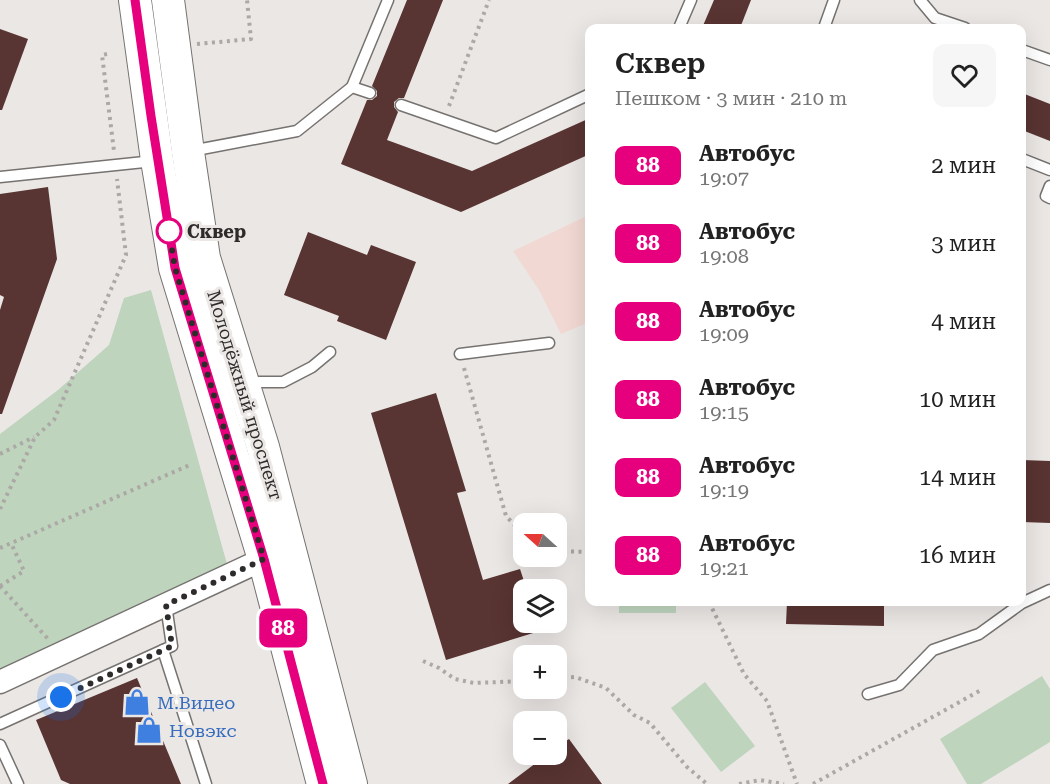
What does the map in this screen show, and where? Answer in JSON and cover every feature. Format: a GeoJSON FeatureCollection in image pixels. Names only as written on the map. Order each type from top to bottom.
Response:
{"type":"FeatureCollection","features":[{"type":"Feature","properties":{"kind":"main road","name":"Молодёжный проспект"},"geometry":{"type":"LineString","coordinates":[[135,0],[157,160],[175,268],[264,559],[323,784]]}},
{"type":"Feature","properties":{"kind":"main road","name":"Молодёжный проспект"},"geometry":{"type":"LineString","coordinates":[[168,0],[204,258],[263,447],[351,784]]}},
{"type":"Feature","properties":{"kind":"street"},"geometry":{"type":"LineString","coordinates":[[0,682],[264,559]]}},
{"type":"Feature","properties":{"kind":"lane"},"geometry":{"type":"LineString","coordinates":[[188,152],[297,131],[352,87],[388,0]]}},
{"type":"Feature","properties":{"kind":"lane"},"geometry":{"type":"LineString","coordinates":[[681,24],[691,0]]}},
{"type":"Feature","properties":{"kind":"lane"},"geometry":{"type":"LineString","coordinates":[[825,24],[834,0]]}},
{"type":"Feature","properties":{"kind":"lane"},"geometry":{"type":"LineString","coordinates":[[920,0],[935,18],[952,24]]}},
{"type":"Feature","properties":{"kind":"lane"},"geometry":{"type":"LineString","coordinates":[[1026,51],[1050,60]]}},
{"type":"Feature","properties":{"kind":"lane"},"geometry":{"type":"LineString","coordinates":[[352,87],[369,93]]}},
{"type":"Feature","properties":{"kind":"lane"},"geometry":{"type":"LineString","coordinates":[[401,105],[496,138],[585,96]]}},
{"type":"Feature","properties":{"kind":"lane"},"geometry":{"type":"LineString","coordinates":[[0,177],[157,160]]}},
{"type":"Feature","properties":{"kind":"lane"},"geometry":{"type":"LineString","coordinates":[[1026,161],[1050,170]]}},
{"type":"Feature","properties":{"kind":"lane"},"geometry":{"type":"LineString","coordinates":[[1050,186],[1046,196],[1050,198]]}},
{"type":"Feature","properties":{"kind":"lane"},"geometry":{"type":"LineString","coordinates":[[460,354],[549,343]]}},
{"type":"Feature","properties":{"kind":"lane"},"geometry":{"type":"LineString","coordinates":[[243,382],[283,382],[312,367],[330,352]]}},
{"type":"Feature","properties":{"kind":"lane"},"geometry":{"type":"LineString","coordinates":[[1026,601],[1050,590]]}},
{"type":"Feature","properties":{"kind":"lane"},"geometry":{"type":"LineString","coordinates":[[0,724],[172,646],[166,605]]}},
{"type":"Feature","properties":{"kind":"lane"},"geometry":{"type":"LineString","coordinates":[[868,694],[899,685],[933,650],[979,634],[1018,606]]}},
{"type":"Feature","properties":{"kind":"lane"},"geometry":{"type":"LineString","coordinates":[[162,650],[206,784]]}},
{"type":"Feature","properties":{"kind":"lane"},"geometry":{"type":"LineString","coordinates":[[0,745],[18,784]]}},
{"type":"Feature","properties":{"kind":"path"},"geometry":{"type":"LineString","coordinates":[[190,44],[251,39],[247,0]]}},
{"type":"Feature","properties":{"kind":"path"},"geometry":{"type":"LineString","coordinates":[[444,120],[489,0]]}},
{"type":"Feature","properties":{"kind":"path"},"geometry":{"type":"LineString","coordinates":[[0,454],[35,437],[54,420],[126,255],[102,55],[107,54]]}},
{"type":"Feature","properties":{"kind":"path"},"geometry":{"type":"LineString","coordinates":[[460,354],[506,516],[513,523]]}},
{"type":"Feature","properties":{"kind":"path"},"geometry":{"type":"LineString","coordinates":[[0,509],[35,437]]}},
{"type":"Feature","properties":{"kind":"path"},"geometry":{"type":"LineString","coordinates":[[0,548],[192,464]]}},
{"type":"Feature","properties":{"kind":"path"},"geometry":{"type":"LineString","coordinates":[[11,543],[24,571],[0,586],[61,654]]}},
{"type":"Feature","properties":{"kind":"path"},"geometry":{"type":"LineString","coordinates":[[567,551],[585,552]]}},
{"type":"Feature","properties":{"kind":"path"},"geometry":{"type":"LineString","coordinates":[[712,606],[744,674],[767,701],[797,784]]}},
{"type":"Feature","properties":{"kind":"path"},"geometry":{"type":"LineString","coordinates":[[423,661],[455,679],[474,683],[513,681]]}},
{"type":"Feature","properties":{"kind":"path"},"geometry":{"type":"LineString","coordinates":[[567,677],[575,677],[606,688],[634,716],[650,723],[687,767],[707,784]]}},
{"type":"Feature","properties":{"kind":"path"},"geometry":{"type":"LineString","coordinates":[[813,784],[981,690]]}},
{"type":"Feature","properties":{"kind":"path"},"geometry":{"type":"LineString","coordinates":[[739,784],[760,780],[784,784]]}},
{"type":"Feature","properties":{"kind":"shaded area"},"geometry":{"type":"Polygon","coordinates":[[[585,217],[585,324],[561,334],[539,290],[513,251],[585,217]]]}},
{"type":"Feature","properties":{"kind":"green space"},"geometry":{"type":"Polygon","coordinates":[[[151,290],[230,575],[0,682],[0,434],[58,390],[109,345],[124,298],[151,290]]]}},
{"type":"Feature","properties":{"kind":"green space"},"geometry":{"type":"Polygon","coordinates":[[[619,606],[676,606],[676,613],[619,613],[619,606]]]}},
{"type":"Feature","properties":{"kind":"green space"},"geometry":{"type":"Polygon","coordinates":[[[1042,676],[1050,689],[1050,742],[981,784],[967,784],[940,739],[1042,676]]]}},
{"type":"Feature","properties":{"kind":"green space"},"geometry":{"type":"Polygon","coordinates":[[[705,682],[755,746],[721,772],[671,708],[705,682]]]}},
{"type":"Feature","properties":{"kind":"building"},"geometry":{"type":"Polygon","coordinates":[[[407,0],[443,0],[404,98],[399,98],[394,102],[394,107],[398,112],[387,140],[472,171],[585,120],[585,156],[461,212],[341,164],[367,100],[372,100],[377,96],[377,91],[372,86],[407,0]]]}},
{"type":"Feature","properties":{"kind":"building"},"geometry":{"type":"Polygon","coordinates":[[[714,0],[751,0],[742,24],[704,24],[714,0]]]}},
{"type":"Feature","properties":{"kind":"building"},"geometry":{"type":"Polygon","coordinates":[[[0,29],[28,39],[2,110],[0,110],[0,29]]]}},
{"type":"Feature","properties":{"kind":"building"},"geometry":{"type":"Polygon","coordinates":[[[1026,95],[1050,104],[1050,141],[1026,132],[1026,95]]]}},
{"type":"Feature","properties":{"kind":"building"},"geometry":{"type":"Polygon","coordinates":[[[48,187],[57,259],[2,414],[0,414],[0,310],[4,297],[0,295],[0,194],[48,187]]]}},
{"type":"Feature","properties":{"kind":"building"},"geometry":{"type":"Polygon","coordinates":[[[308,232],[367,255],[371,245],[416,262],[386,340],[337,321],[339,316],[284,295],[308,232]]]}},
{"type":"Feature","properties":{"kind":"building"},"geometry":{"type":"Polygon","coordinates":[[[436,393],[466,491],[457,493],[483,580],[520,569],[523,579],[513,579],[513,633],[533,633],[446,660],[371,413],[436,393]]]}},
{"type":"Feature","properties":{"kind":"building"},"geometry":{"type":"Polygon","coordinates":[[[1026,460],[1050,461],[1050,523],[1026,522],[1026,460]]]}},
{"type":"Feature","properties":{"kind":"building"},"geometry":{"type":"Polygon","coordinates":[[[787,606],[884,606],[884,626],[786,624],[787,606]]]}},
{"type":"Feature","properties":{"kind":"building"},"geometry":{"type":"Polygon","coordinates":[[[137,678],[181,784],[70,784],[61,780],[36,720],[137,678]]]}},
{"type":"Feature","properties":{"kind":"building"},"geometry":{"type":"Polygon","coordinates":[[[569,739],[602,784],[508,784],[533,765],[567,765],[567,740],[569,739]]]}},
{"type":"Feature","properties":{"kind":"bus line","name":"88"},"geometry":{"type":"LineString","coordinates":[[135,0],[175,268],[264,559],[323,784]]}},
{"type":"Feature","properties":{"kind":"place","name":"Сквер"},"geometry":{"type":"Point","coordinates":[169,231]}},
{"type":"Feature","properties":{"kind":"place","name":"М.Видео"},"geometry":{"type":"Point","coordinates":[137,702]}},
{"type":"Feature","properties":{"kind":"place","name":"Новэкс"},"geometry":{"type":"Point","coordinates":[149,730]}},
{"type":"Feature","properties":{"kind":"route"},"geometry":{"type":"LineString","coordinates":[[61,697],[172,646],[166,605],[264,559],[175,268],[168,225],[169,231]]}}]}
